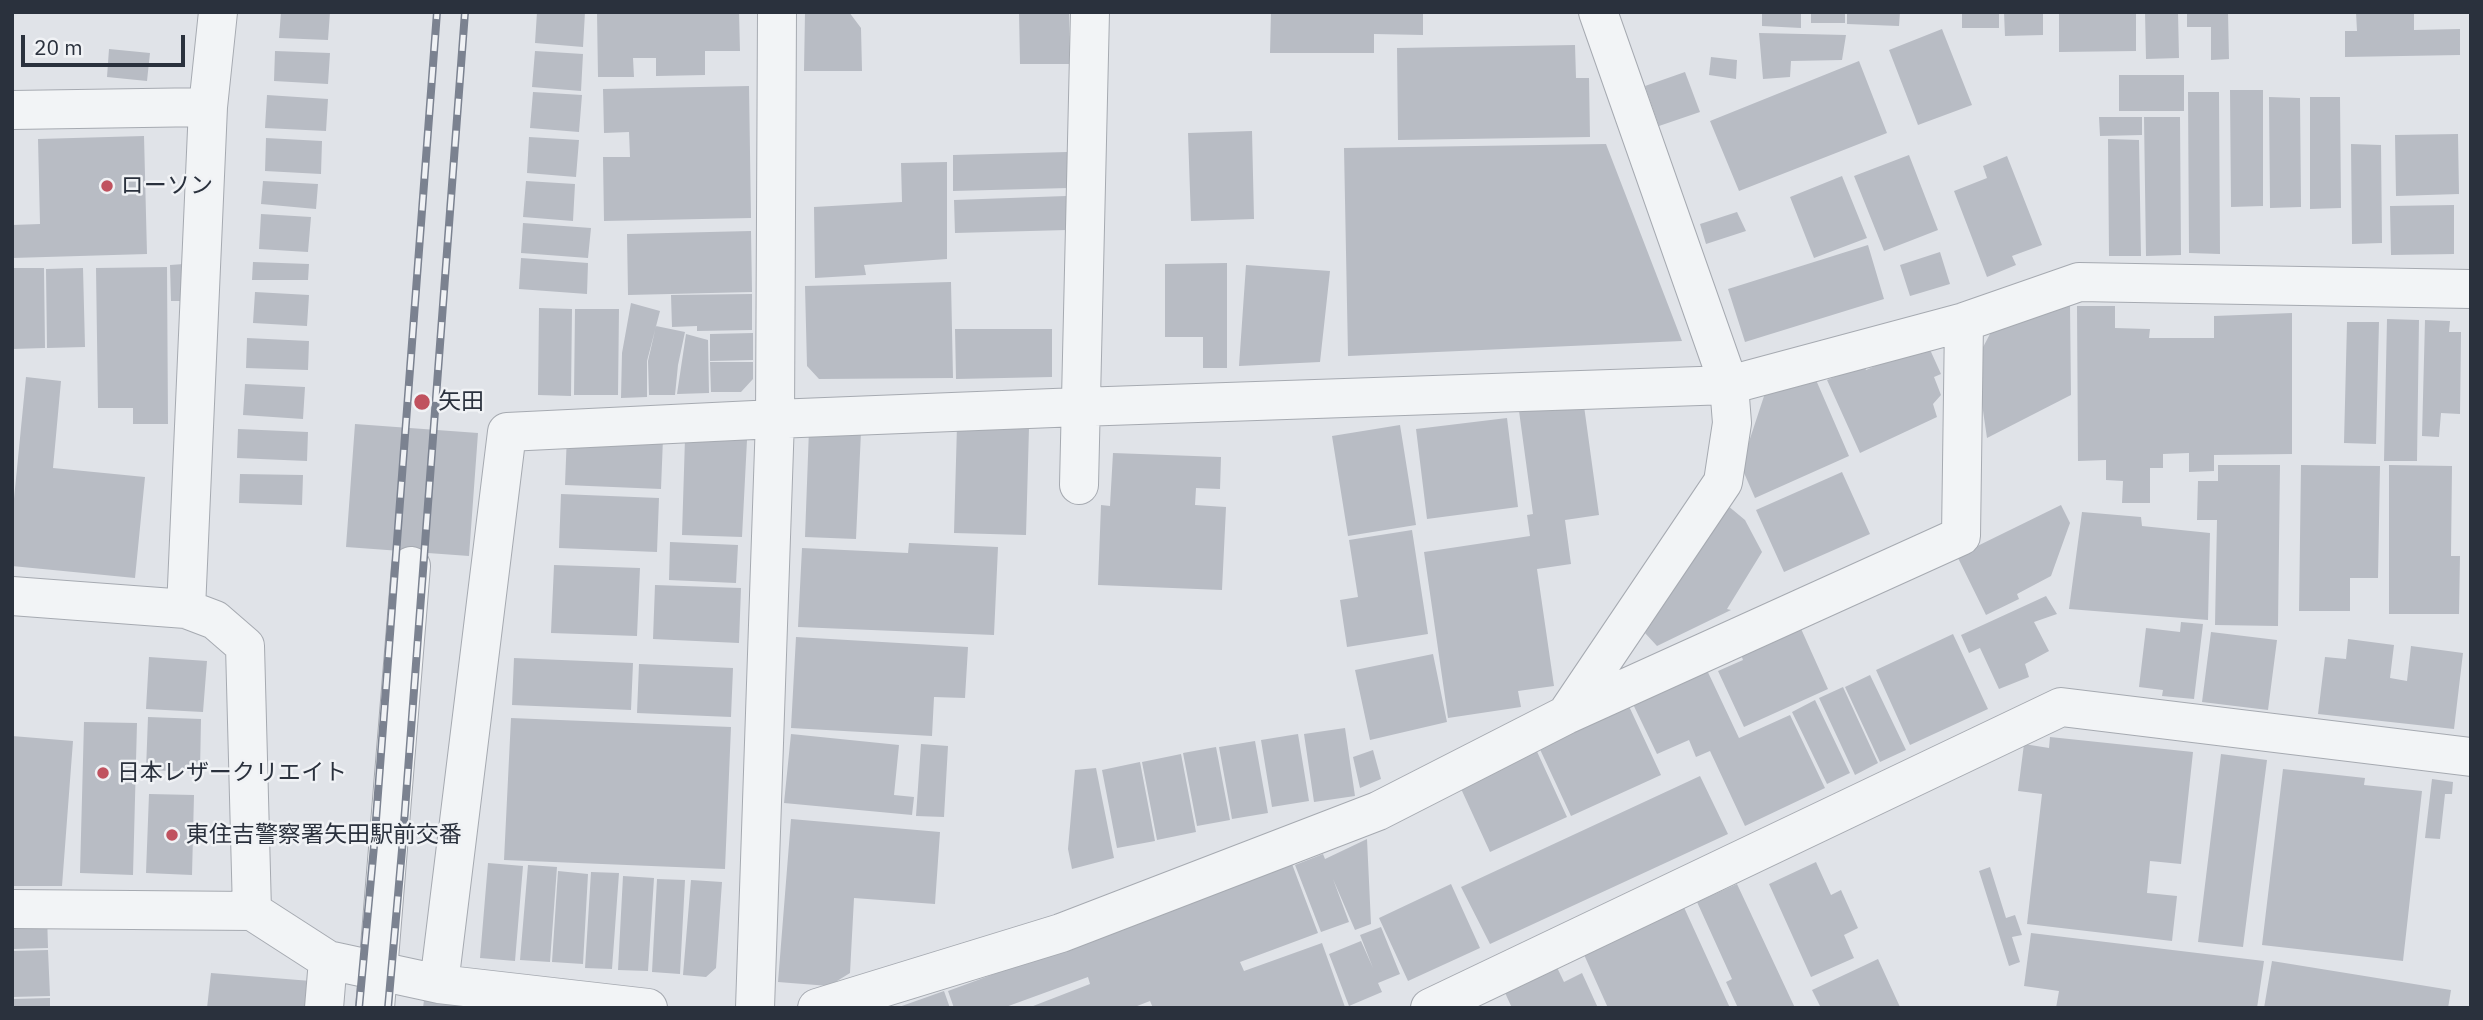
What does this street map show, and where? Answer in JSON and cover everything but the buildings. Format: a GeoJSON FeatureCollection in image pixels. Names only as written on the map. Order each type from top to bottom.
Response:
{"type":"FeatureCollection","features":[{"type":"Feature","properties":{"kind":"street"},"geometry":{"type":"LineString","coordinates":[[186,609],[208,107],[218,12]]}},
{"type":"Feature","properties":{"kind":"street"},"geometry":{"type":"LineString","coordinates":[[755,1008],[775,419],[776,12]]}},
{"type":"Feature","properties":{"kind":"street"},"geometry":{"type":"LineString","coordinates":[[1079,485],[1090,12]]}},
{"type":"Feature","properties":{"kind":"street"},"geometry":{"type":"LineString","coordinates":[[1566,715],[1723,482],[1732,423],[1728,386],[1598,12]]}},
{"type":"Feature","properties":{"kind":"street"},"geometry":{"type":"LineString","coordinates":[[12,110],[208,107]]}},
{"type":"Feature","properties":{"kind":"street"},"geometry":{"type":"LineString","coordinates":[[439,984],[508,432],[1079,407],[1728,386],[1964,322],[2079,282],[2471,289]]}},
{"type":"Feature","properties":{"kind":"street"},"geometry":{"type":"LineString","coordinates":[[817,1008],[1061,933],[1378,811],[1566,715],[1961,536],[1964,322]]}},
{"type":"Feature","properties":{"kind":"street"},"geometry":{"type":"LineString","coordinates":[[377,990],[411,566]]}},
{"type":"Feature","properties":{"kind":"street"},"geometry":{"type":"LineString","coordinates":[[12,596],[186,609],[215,620],[245,646],[252,911]]}},
{"type":"Feature","properties":{"kind":"street"},"geometry":{"type":"LineString","coordinates":[[1430,1008],[2061,707],[2471,757]]}},
{"type":"Feature","properties":{"kind":"street"},"geometry":{"type":"LineString","coordinates":[[12,909],[252,911],[377,990],[439,984],[648,1008]]}},
{"type":"Feature","properties":{"kind":"street"},"geometry":{"type":"LineString","coordinates":[[324,1008],[328,960]]}},
{"type":"Feature","properties":{"kind":"railway"},"geometry":{"type":"LineString","coordinates":[[359,1008],[374,846],[437,12]]}},
{"type":"Feature","properties":{"kind":"railway"},"geometry":{"type":"LineString","coordinates":[[388,1008],[465,12]]}},
{"type":"Feature","properties":{"kind":"place","name":"ローソン"},"geometry":{"type":"Point","coordinates":[107,186]}},
{"type":"Feature","properties":{"kind":"place","name":"矢田"},"geometry":{"type":"Point","coordinates":[422,402]}},
{"type":"Feature","properties":{"kind":"place","name":"日本レザークリエイト"},"geometry":{"type":"Point","coordinates":[103,773]}},
{"type":"Feature","properties":{"kind":"place","name":"東住吉警察署矢田駅前交番"},"geometry":{"type":"Point","coordinates":[172,835]}}]}
